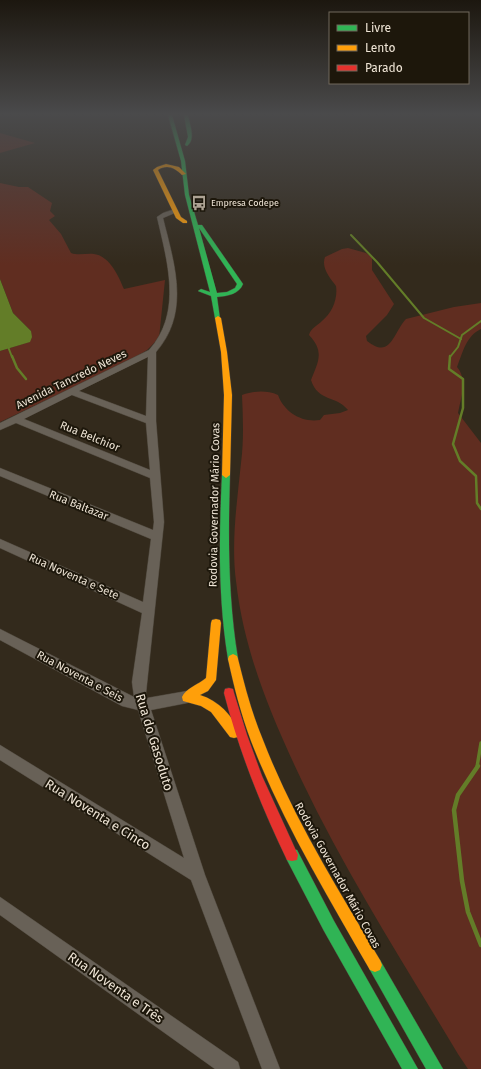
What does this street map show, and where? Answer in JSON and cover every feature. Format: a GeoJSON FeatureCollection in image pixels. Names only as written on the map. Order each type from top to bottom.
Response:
{"type":"FeatureCollection","features":[{"type":"Feature","properties":{"kind":"main road"},"geometry":{"type":"LineString","coordinates":[[164,165],[155,170],[179,218],[204,231],[240,284],[238,289],[233,292],[214,295],[198,285],[202,303]]}},
{"type":"Feature","properties":{"kind":"main road","name":"Rodovia Governador Mário Covas"},"geometry":{"type":"LineString","coordinates":[[173,165],[188,224],[214,295],[224,352],[228,395],[223,572],[227,629],[237,680],[261,750],[291,819],[435,1069]]}},
{"type":"Feature","properties":{"kind":"main road"},"geometry":{"type":"LineString","coordinates":[[175,165],[184,174]]}},
{"type":"Feature","properties":{"kind":"main road","name":"Rodovia Governador Mário Covas"},"geometry":{"type":"LineString","coordinates":[[183,165],[187,195],[188,224]]}},
{"type":"Feature","properties":{"kind":"main road"},"geometry":{"type":"LineString","coordinates":[[187,697],[204,687],[211,680],[215,619],[222,663]]}},
{"type":"Feature","properties":{"kind":"main road"},"geometry":{"type":"LineString","coordinates":[[226,684],[245,751],[288,850],[410,1069]]}},
{"type":"Feature","properties":{"kind":"main road"},"geometry":{"type":"LineString","coordinates":[[187,697],[202,698],[214,705],[245,751]]}},
{"type":"Feature","properties":{"kind":"street"},"geometry":{"type":"LineString","coordinates":[[152,352],[158,346],[164,335],[170,316],[173,282],[173,272],[160,217],[175,211]]}},
{"type":"Feature","properties":{"kind":"street","name":"Avenida Tancredo Neves"},"geometry":{"type":"LineString","coordinates":[[0,426],[152,352]]}},
{"type":"Feature","properties":{"kind":"street","name":"Rua do Gasoduto"},"geometry":{"type":"LineString","coordinates":[[152,352],[151,421],[159,522],[139,682],[142,705],[197,875],[271,1069]]}},
{"type":"Feature","properties":{"kind":"street"},"geometry":{"type":"LineString","coordinates":[[72,392],[151,421]]}},
{"type":"Feature","properties":{"kind":"street","name":"Rua Belchior"},"geometry":{"type":"LineString","coordinates":[[16,419],[156,476]]}},
{"type":"Feature","properties":{"kind":"street","name":"Rua Baltazar"},"geometry":{"type":"LineString","coordinates":[[0,472],[158,537]]}},
{"type":"Feature","properties":{"kind":"street","name":"Rua Noventa e Sete"},"geometry":{"type":"LineString","coordinates":[[0,543],[148,610]]}},
{"type":"Feature","properties":{"kind":"street","name":"Rua Noventa e Seis"},"geometry":{"type":"LineString","coordinates":[[0,634],[127,702],[142,705],[187,697]]}},
{"type":"Feature","properties":{"kind":"street","name":"Rua Noventa e Cinco"},"geometry":{"type":"LineString","coordinates":[[0,752],[197,875]]}},
{"type":"Feature","properties":{"kind":"street","name":"Rua Noventa e Três"},"geometry":{"type":"LineString","coordinates":[[0,905],[231,1069]]}},
{"type":"Feature","properties":{"kind":"shaded area"},"geometry":{"type":"Polygon","coordinates":[[[0,183],[19,187],[28,187],[52,203],[50,211],[55,216],[49,220],[61,234],[71,253],[94,254],[105,259],[113,268],[124,289],[165,280],[159,338],[147,350],[133,359],[0,422],[0,351],[29,342],[31,331],[13,313],[0,279],[0,183]]]}},
{"type":"Feature","properties":{"kind":"shaded area"},"geometry":{"type":"Polygon","coordinates":[[[348,248],[366,253],[372,257],[372,270],[394,304],[387,315],[366,336],[367,341],[375,346],[381,348],[391,342],[406,319],[454,307],[481,303],[481,329],[468,340],[457,367],[463,383],[458,413],[481,443],[481,1069],[468,1069],[458,1054],[357,885],[319,816],[291,757],[260,683],[245,633],[240,607],[234,552],[235,522],[243,446],[242,395],[269,392],[278,395],[289,411],[300,418],[307,420],[320,420],[324,415],[340,413],[348,410],[338,402],[318,392],[314,387],[311,380],[318,362],[319,352],[314,341],[309,335],[313,329],[326,318],[335,301],[336,286],[325,269],[325,257],[342,249],[348,248]]]}},
{"type":"Feature","properties":{"kind":"shaded area"},"geometry":{"type":"Polygon","coordinates":[[[0,279],[13,313],[31,331],[32,337],[30,342],[0,351],[0,279]]]}},
{"type":"Feature","properties":{"kind":"waterway"},"geometry":{"type":"LineString","coordinates":[[351,235],[377,262],[424,318],[461,339]]}},
{"type":"Feature","properties":{"kind":"waterway"},"geometry":{"type":"LineString","coordinates":[[461,339],[462,335],[481,321]]}},
{"type":"Feature","properties":{"kind":"waterway"},"geometry":{"type":"LineString","coordinates":[[450,357],[458,347],[461,339]]}},
{"type":"Feature","properties":{"kind":"waterway"},"geometry":{"type":"LineString","coordinates":[[7,344],[12,357]]}},
{"type":"Feature","properties":{"kind":"waterway"},"geometry":{"type":"LineString","coordinates":[[12,356],[17,368],[26,379]]}},
{"type":"Feature","properties":{"kind":"waterway"},"geometry":{"type":"LineString","coordinates":[[450,356],[449,369],[463,379],[463,408],[453,444],[460,461],[476,476],[477,503],[481,509]]}},
{"type":"Feature","properties":{"kind":"waterway"},"geometry":{"type":"LineString","coordinates":[[477,767],[481,743]]}},
{"type":"Feature","properties":{"kind":"waterway"},"geometry":{"type":"LineString","coordinates":[[478,766],[458,795],[454,810],[462,881],[468,912],[481,945]]}},
{"type":"Feature","properties":{"kind":"traffic: fast"},"geometry":{"type":"LineString","coordinates":[[183,165],[187,195],[214,295],[218,318]]}},
{"type":"Feature","properties":{"kind":"traffic: fast"},"geometry":{"type":"LineString","coordinates":[[200,226],[240,284],[238,289],[220,295],[201,291]]}},
{"type":"Feature","properties":{"kind":"traffic: fast"},"geometry":{"type":"LineString","coordinates":[[226,475],[224,567],[229,636],[233,659]]}},
{"type":"Feature","properties":{"kind":"traffic: fast"},"geometry":{"type":"LineString","coordinates":[[292,855],[329,926],[410,1069]]}},
{"type":"Feature","properties":{"kind":"traffic: fast"},"geometry":{"type":"LineString","coordinates":[[375,965],[435,1069]]}},
{"type":"Feature","properties":{"kind":"traffic: slow"},"geometry":{"type":"LineString","coordinates":[[184,174],[178,168],[166,165],[155,170],[179,218],[185,222]]}},
{"type":"Feature","properties":{"kind":"traffic: slow"},"geometry":{"type":"LineString","coordinates":[[218,318],[224,352],[228,395],[226,475]]}},
{"type":"Feature","properties":{"kind":"traffic: slow"},"geometry":{"type":"LineString","coordinates":[[187,697],[204,687],[211,680],[216,623]]}},
{"type":"Feature","properties":{"kind":"traffic: slow"},"geometry":{"type":"LineString","coordinates":[[233,659],[243,700],[273,779],[311,855],[375,965]]}},
{"type":"Feature","properties":{"kind":"traffic: slow"},"geometry":{"type":"LineString","coordinates":[[187,697],[210,704],[225,719],[234,733]]}},
{"type":"Feature","properties":{"kind":"traffic: jam"},"geometry":{"type":"LineString","coordinates":[[229,693],[256,776],[292,855]]}},
{"type":"Feature","properties":{"kind":"place","name":"Empresa Codepe"},"geometry":{"type":"Point","coordinates":[199,203]}}]}
